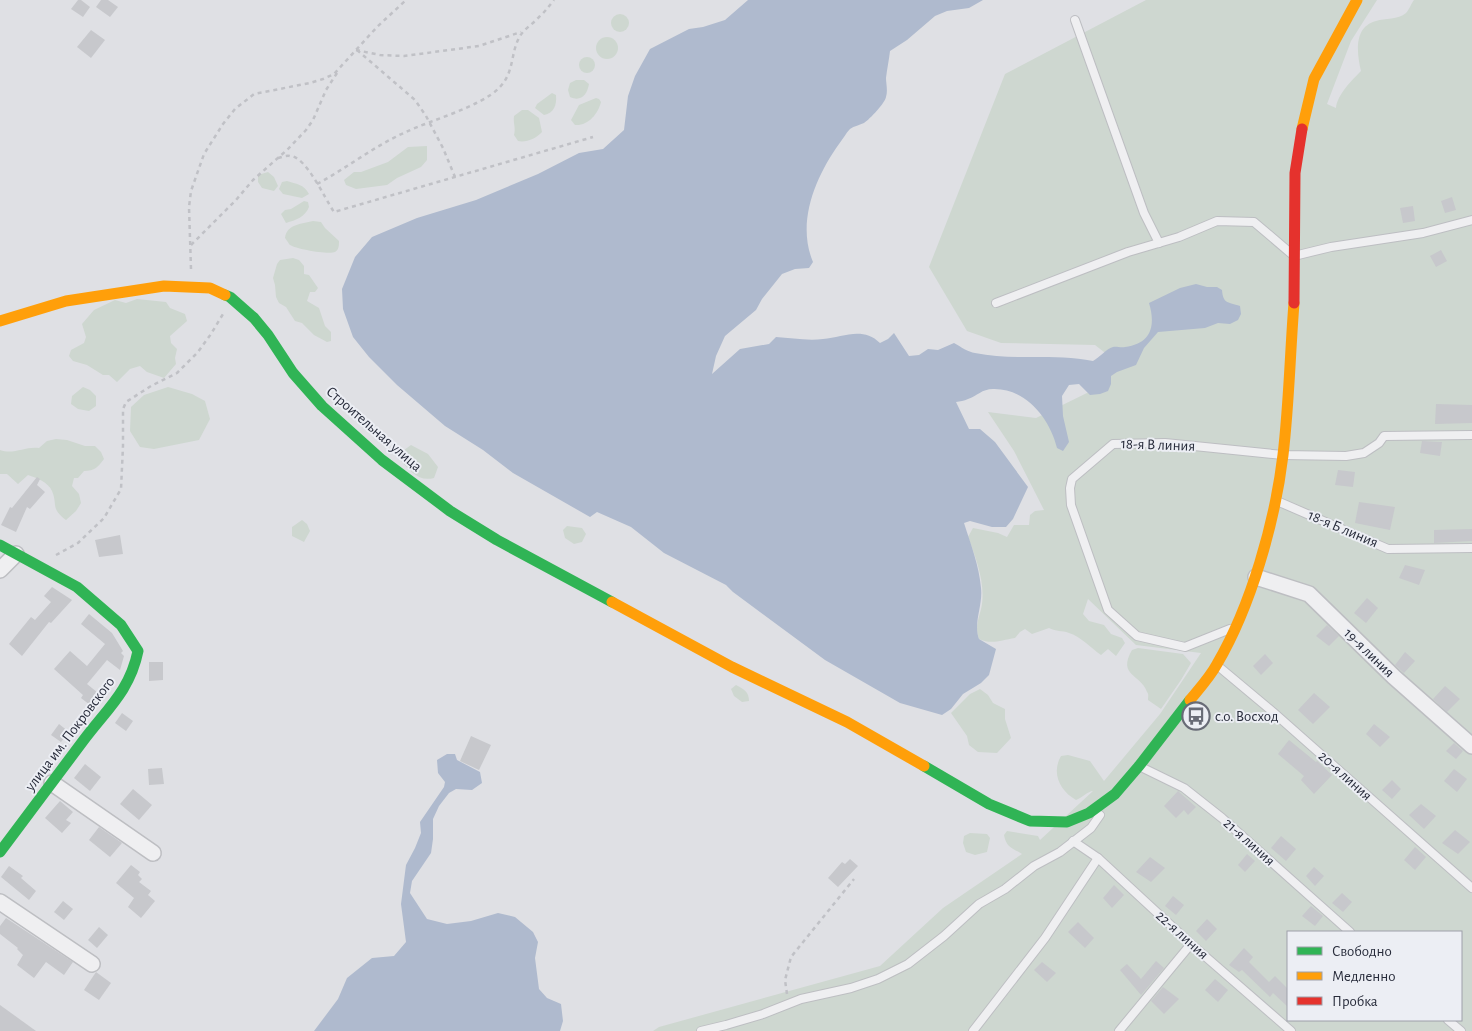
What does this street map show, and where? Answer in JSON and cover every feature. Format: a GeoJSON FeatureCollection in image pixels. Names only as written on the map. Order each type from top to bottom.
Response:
{"type":"FeatureCollection","features":[{"type":"Feature","properties":{"kind":"street","name":"Строительная улица"},"geometry":{"type":"LineString","coordinates":[[0,321],[66,301],[164,286],[210,288],[230,297],[258,324],[293,372],[322,406],[382,460],[450,511],[496,540],[732,667],[847,722],[988,804],[1030,821],[1067,822],[1089,813],[1115,794],[1139,766],[1216,665],[1236,626],[1256,578],[1275,501],[1283,455],[1294,299],[1295,173],[1302,127],[1314,79],[1357,0]]}},
{"type":"Feature","properties":{"kind":"street","name":"улица им. Покровского"},"geometry":{"type":"LineString","coordinates":[[0,545],[77,586],[121,625],[138,651],[136,668],[122,695],[89,734],[0,852]]}},
{"type":"Feature","properties":{"kind":"street"},"geometry":{"type":"LineString","coordinates":[[0,570],[16,554]]}},
{"type":"Feature","properties":{"kind":"street","name":"19-я линия"},"geometry":{"type":"LineString","coordinates":[[1256,578],[1309,594],[1394,678],[1472,746]]}},
{"type":"Feature","properties":{"kind":"street"},"geometry":{"type":"LineString","coordinates":[[52,783],[153,853]]}},
{"type":"Feature","properties":{"kind":"street"},"geometry":{"type":"LineString","coordinates":[[0,902],[92,964]]}},
{"type":"Feature","properties":{"kind":"lane"},"geometry":{"type":"LineString","coordinates":[[1075,20],[1144,213],[1159,243]]}},
{"type":"Feature","properties":{"kind":"lane"},"geometry":{"type":"LineString","coordinates":[[996,303],[1128,252],[1179,237],[1218,221],[1254,222],[1294,256],[1331,247],[1423,233],[1472,220]]}},
{"type":"Feature","properties":{"kind":"lane","name":"18-я В линия"},"geometry":{"type":"LineString","coordinates":[[1236,626],[1185,647],[1137,636],[1115,617],[1108,610],[1071,505],[1070,488],[1072,479],[1113,444],[1126,442],[1165,443],[1283,455],[1346,456],[1364,453],[1379,443],[1384,436],[1472,435]]}},
{"type":"Feature","properties":{"kind":"lane","name":"18-я Б линия"},"geometry":{"type":"LineString","coordinates":[[1275,501],[1388,549],[1472,548]]}},
{"type":"Feature","properties":{"kind":"lane","name":"20-я линия"},"geometry":{"type":"LineString","coordinates":[[1216,665],[1273,712],[1472,888]]}},
{"type":"Feature","properties":{"kind":"lane","name":"21-я линия"},"geometry":{"type":"LineString","coordinates":[[1139,766],[1184,788],[1222,818],[1349,931]]}},
{"type":"Feature","properties":{"kind":"lane"},"geometry":{"type":"LineString","coordinates":[[700,1031],[726,1026],[764,1014],[801,999],[878,980],[908,964],[944,936],[979,904],[1005,889],[1034,866],[1060,852],[1090,828],[1115,794]]}},
{"type":"Feature","properties":{"kind":"lane","name":"22-я линия"},"geometry":{"type":"LineString","coordinates":[[1073,841],[1098,858],[1191,944],[1290,1031]]}},
{"type":"Feature","properties":{"kind":"lane"},"geometry":{"type":"LineString","coordinates":[[973,1031],[1045,938],[1098,858]]}},
{"type":"Feature","properties":{"kind":"lane"},"geometry":{"type":"LineString","coordinates":[[1119,1031],[1191,944]]}},
{"type":"Feature","properties":{"kind":"lane"},"geometry":{"type":"LineString","coordinates":[[1449,1021],[1461,1031]]}},
{"type":"Feature","properties":{"kind":"path"},"geometry":{"type":"LineString","coordinates":[[192,286],[189,207],[197,172],[210,142],[235,109],[254,94],[323,79],[334,74],[377,27],[406,0]]}},
{"type":"Feature","properties":{"kind":"path"},"geometry":{"type":"LineString","coordinates":[[317,184],[343,170],[373,148],[474,104],[498,90],[510,72],[519,36],[539,18],[554,0]]}},
{"type":"Feature","properties":{"kind":"path"},"geometry":{"type":"LineString","coordinates":[[356,50],[380,55],[404,56],[479,46],[524,31]]}},
{"type":"Feature","properties":{"kind":"path"},"geometry":{"type":"LineString","coordinates":[[356,50],[415,100],[429,122],[455,177]]}},
{"type":"Feature","properties":{"kind":"path"},"geometry":{"type":"LineString","coordinates":[[190,246],[268,165],[278,158],[306,130],[313,120],[326,90],[340,68]]}},
{"type":"Feature","properties":{"kind":"path"},"geometry":{"type":"LineString","coordinates":[[278,158],[290,155],[296,157],[312,175],[334,212],[593,136]]}},
{"type":"Feature","properties":{"kind":"path"},"geometry":{"type":"LineString","coordinates":[[55,556],[78,542],[104,518],[121,489],[123,409],[126,402],[151,386],[177,373],[198,352],[211,334],[230,297]]}},
{"type":"Feature","properties":{"kind":"path"},"geometry":{"type":"LineString","coordinates":[[788,1004],[785,980],[791,957],[854,879]]}},
{"type":"Feature","properties":{"kind":"shaded area"},"geometry":{"type":"Polygon","coordinates":[[[1146,0],[1377,0],[1351,41],[1327,104],[1336,108],[1342,93],[1361,71],[1358,57],[1358,42],[1363,29],[1369,24],[1403,15],[1414,0],[1472,0],[1472,1031],[653,1031],[659,1027],[880,966],[943,908],[1022,854],[1010,847],[1006,842],[1004,835],[1007,831],[1038,836],[1040,840],[1093,791],[1076,800],[1066,792],[1057,775],[1058,762],[1061,756],[1068,755],[1090,761],[1104,781],[1160,714],[1201,653],[1136,645],[1088,599],[1083,614],[1089,621],[1104,625],[1111,634],[1122,638],[1125,643],[1116,656],[1108,649],[1101,655],[1081,639],[1066,632],[1049,628],[1032,634],[1025,629],[1015,638],[997,642],[979,639],[977,626],[983,596],[977,562],[968,537],[973,528],[998,533],[1007,537],[1014,525],[1029,525],[1030,515],[1035,511],[1044,510],[1014,451],[988,412],[1036,418],[1091,391],[1122,366],[1095,345],[1001,343],[967,331],[929,267],[1005,74],[1146,0]]]}},
{"type":"Feature","properties":{"kind":"shaded area"},"geometry":{"type":"Polygon","coordinates":[[[616,14],[624,14],[629,19],[627,30],[616,32],[611,27],[611,19],[616,14]]]}},
{"type":"Feature","properties":{"kind":"shaded area"},"geometry":{"type":"Polygon","coordinates":[[[607,37],[617,44],[618,48],[611,58],[607,59],[597,52],[596,48],[603,38],[607,37]]]}},
{"type":"Feature","properties":{"kind":"shaded area"},"geometry":{"type":"Polygon","coordinates":[[[584,57],[590,57],[595,62],[593,71],[584,73],[579,68],[579,62],[584,57]]]}},
{"type":"Feature","properties":{"kind":"shaded area"},"geometry":{"type":"Polygon","coordinates":[[[576,80],[584,80],[589,84],[585,94],[577,99],[570,97],[568,90],[570,83],[576,80]]]}},
{"type":"Feature","properties":{"kind":"shaded area"},"geometry":{"type":"Polygon","coordinates":[[[552,93],[556,95],[555,105],[550,112],[544,115],[535,108],[537,104],[552,93]]]}},
{"type":"Feature","properties":{"kind":"shaded area"},"geometry":{"type":"Polygon","coordinates":[[[596,98],[601,102],[595,115],[584,124],[575,125],[571,120],[579,105],[596,98]]]}},
{"type":"Feature","properties":{"kind":"shaded area"},"geometry":{"type":"Polygon","coordinates":[[[522,110],[528,110],[539,118],[542,132],[531,140],[518,141],[514,135],[514,116],[522,110]]]}},
{"type":"Feature","properties":{"kind":"shaded area"},"geometry":{"type":"Polygon","coordinates":[[[427,146],[427,160],[421,167],[397,178],[387,185],[356,189],[346,185],[344,180],[354,172],[361,172],[388,162],[408,147],[427,146]]]}},
{"type":"Feature","properties":{"kind":"shaded area"},"geometry":{"type":"Polygon","coordinates":[[[268,172],[274,177],[278,186],[274,191],[262,188],[258,182],[258,175],[268,172]]]}},
{"type":"Feature","properties":{"kind":"shaded area"},"geometry":{"type":"Polygon","coordinates":[[[287,181],[302,186],[309,194],[302,198],[283,194],[279,189],[282,182],[287,181]]]}},
{"type":"Feature","properties":{"kind":"shaded area"},"geometry":{"type":"Polygon","coordinates":[[[304,201],[308,202],[309,207],[303,216],[286,223],[281,214],[285,210],[291,209],[304,201]]]}},
{"type":"Feature","properties":{"kind":"shaded area"},"geometry":{"type":"Polygon","coordinates":[[[313,221],[321,222],[339,241],[335,252],[320,252],[293,247],[285,238],[286,233],[295,225],[313,221]]]}},
{"type":"Feature","properties":{"kind":"shaded area"},"geometry":{"type":"Polygon","coordinates":[[[293,258],[299,260],[304,266],[304,274],[309,275],[318,288],[315,292],[310,292],[307,301],[319,308],[325,326],[331,332],[331,341],[327,342],[314,335],[302,323],[295,321],[286,307],[279,303],[276,297],[273,278],[277,264],[280,260],[293,258]]]}},
{"type":"Feature","properties":{"kind":"shaded area"},"geometry":{"type":"Polygon","coordinates":[[[137,299],[166,302],[170,308],[185,314],[187,321],[170,336],[171,343],[177,349],[176,364],[164,378],[147,372],[140,366],[130,369],[117,382],[109,375],[103,375],[87,365],[73,361],[69,356],[71,350],[84,343],[86,337],[82,324],[94,310],[115,300],[126,303],[137,299]]]}},
{"type":"Feature","properties":{"kind":"shaded area"},"geometry":{"type":"Polygon","coordinates":[[[83,387],[90,390],[96,396],[96,406],[89,411],[78,409],[71,404],[72,396],[83,387]]]}},
{"type":"Feature","properties":{"kind":"shaded area"},"geometry":{"type":"Polygon","coordinates":[[[168,387],[192,394],[205,401],[210,419],[199,440],[154,449],[140,447],[130,431],[131,407],[144,395],[168,387]]]}},
{"type":"Feature","properties":{"kind":"shaded area"},"geometry":{"type":"Polygon","coordinates":[[[56,439],[67,440],[85,446],[95,446],[101,452],[104,459],[96,468],[84,471],[78,478],[74,478],[72,486],[79,494],[81,503],[76,511],[66,520],[56,509],[52,491],[45,483],[28,475],[18,484],[7,474],[0,474],[0,450],[10,452],[39,448],[47,441],[56,439]]]}},
{"type":"Feature","properties":{"kind":"shaded area"},"geometry":{"type":"Polygon","coordinates":[[[411,445],[428,454],[438,467],[434,478],[419,477],[411,472],[400,460],[400,453],[411,445]]]}},
{"type":"Feature","properties":{"kind":"shaded area"},"geometry":{"type":"Polygon","coordinates":[[[302,520],[307,524],[310,531],[304,542],[292,536],[292,527],[302,520]]]}},
{"type":"Feature","properties":{"kind":"shaded area"},"geometry":{"type":"Polygon","coordinates":[[[567,526],[582,528],[586,534],[582,542],[574,544],[565,538],[563,530],[567,526]]]}},
{"type":"Feature","properties":{"kind":"shaded area"},"geometry":{"type":"Polygon","coordinates":[[[1138,648],[1183,654],[1191,663],[1161,709],[1148,700],[1148,694],[1144,686],[1132,674],[1127,665],[1132,650],[1138,648]]]}},
{"type":"Feature","properties":{"kind":"shaded area"},"geometry":{"type":"Polygon","coordinates":[[[736,685],[746,691],[749,701],[742,702],[734,696],[731,689],[736,685]]]}},
{"type":"Feature","properties":{"kind":"shaded area"},"geometry":{"type":"Polygon","coordinates":[[[980,689],[988,695],[993,703],[1005,709],[1005,719],[1011,738],[997,753],[978,752],[969,745],[967,736],[951,713],[970,694],[980,689]]]}},
{"type":"Feature","properties":{"kind":"shaded area"},"geometry":{"type":"Polygon","coordinates":[[[970,833],[987,834],[990,838],[987,852],[975,855],[966,852],[963,843],[964,836],[970,833]]]}},
{"type":"Feature","properties":{"kind":"water"},"geometry":{"type":"Polygon","coordinates":[[[748,0],[983,0],[969,8],[947,11],[935,16],[907,40],[890,51],[885,100],[867,121],[849,131],[823,170],[816,185],[811,200],[807,231],[808,247],[813,262],[809,268],[795,269],[782,274],[762,299],[756,310],[725,336],[716,356],[712,374],[740,349],[769,344],[776,337],[817,340],[853,334],[867,335],[880,343],[894,333],[909,356],[919,355],[928,349],[938,350],[954,343],[970,352],[990,355],[1093,361],[1110,348],[1134,345],[1146,338],[1152,319],[1149,303],[1180,288],[1196,284],[1217,287],[1222,290],[1227,302],[1240,306],[1241,314],[1238,320],[1230,324],[1218,323],[1205,328],[1158,332],[1144,348],[1136,365],[1111,376],[1111,384],[1108,391],[1090,395],[1079,384],[1069,385],[1062,396],[1063,416],[1069,442],[1063,451],[1057,448],[1049,426],[1035,407],[1016,394],[1005,390],[989,389],[966,400],[956,402],[969,429],[980,429],[995,442],[1028,487],[1013,519],[1006,527],[992,527],[970,521],[964,523],[980,580],[981,601],[977,633],[979,639],[996,649],[989,675],[981,683],[963,694],[951,709],[942,715],[900,703],[825,660],[726,585],[664,553],[631,527],[597,512],[590,517],[513,473],[483,450],[445,426],[397,385],[369,357],[353,337],[343,309],[342,289],[355,257],[372,237],[417,218],[476,200],[538,174],[579,153],[603,149],[624,130],[628,96],[635,76],[650,49],[689,29],[725,20],[748,0]]]}},
{"type":"Feature","properties":{"kind":"water"},"geometry":{"type":"Polygon","coordinates":[[[447,754],[455,754],[457,760],[480,772],[482,783],[472,790],[456,789],[449,793],[439,806],[433,819],[431,853],[412,881],[410,893],[427,919],[447,924],[471,921],[498,913],[515,917],[533,932],[538,942],[535,958],[539,989],[547,998],[561,1004],[563,1021],[560,1031],[314,1031],[338,999],[347,978],[372,958],[394,956],[406,942],[401,904],[406,865],[421,833],[420,822],[444,787],[445,782],[438,773],[437,760],[447,754]]]}},
{"type":"Feature","properties":{"kind":"building"},"geometry":{"type":"Polygon","coordinates":[[[78,0],[81,0],[90,7],[83,17],[71,9],[78,0]]]}},
{"type":"Feature","properties":{"kind":"building"},"geometry":{"type":"Polygon","coordinates":[[[101,0],[108,0],[118,7],[110,17],[96,7],[101,0]]]}},
{"type":"Feature","properties":{"kind":"building"},"geometry":{"type":"Polygon","coordinates":[[[91,30],[105,40],[91,58],[77,47],[91,30]]]}},
{"type":"Feature","properties":{"kind":"building"},"geometry":{"type":"Polygon","coordinates":[[[1452,197],[1456,210],[1445,213],[1441,201],[1452,197]]]}},
{"type":"Feature","properties":{"kind":"building"},"geometry":{"type":"Polygon","coordinates":[[[1413,206],[1415,221],[1403,223],[1400,208],[1413,206]]]}},
{"type":"Feature","properties":{"kind":"building"},"geometry":{"type":"Polygon","coordinates":[[[1441,250],[1447,261],[1436,267],[1430,256],[1441,250]]]}},
{"type":"Feature","properties":{"kind":"building"},"geometry":{"type":"Polygon","coordinates":[[[1436,404],[1472,405],[1472,423],[1435,424],[1436,404]]]}},
{"type":"Feature","properties":{"kind":"building"},"geometry":{"type":"Polygon","coordinates":[[[1422,441],[1442,442],[1440,456],[1420,453],[1422,441]]]}},
{"type":"Feature","properties":{"kind":"building"},"geometry":{"type":"Polygon","coordinates":[[[1338,470],[1355,472],[1353,487],[1335,485],[1338,470]]]}},
{"type":"Feature","properties":{"kind":"building"},"geometry":{"type":"Polygon","coordinates":[[[37,477],[40,479],[37,485],[45,492],[30,509],[27,507],[16,532],[1,525],[10,507],[12,508],[37,477]]]}},
{"type":"Feature","properties":{"kind":"building"},"geometry":{"type":"Polygon","coordinates":[[[1359,502],[1395,507],[1390,530],[1355,523],[1359,502]]]}},
{"type":"Feature","properties":{"kind":"building"},"geometry":{"type":"Polygon","coordinates":[[[1472,529],[1472,541],[1434,543],[1434,530],[1472,529]]]}},
{"type":"Feature","properties":{"kind":"building"},"geometry":{"type":"Polygon","coordinates":[[[120,535],[123,554],[99,557],[95,540],[120,535]]]}},
{"type":"Feature","properties":{"kind":"building"},"geometry":{"type":"Polygon","coordinates":[[[1405,565],[1425,570],[1419,585],[1399,578],[1405,565]]]}},
{"type":"Feature","properties":{"kind":"building"},"geometry":{"type":"Polygon","coordinates":[[[52,587],[72,600],[51,623],[49,622],[22,656],[9,644],[31,617],[35,620],[51,602],[44,596],[52,587]]]}},
{"type":"Feature","properties":{"kind":"building"},"geometry":{"type":"Polygon","coordinates":[[[1367,598],[1378,608],[1366,623],[1354,613],[1367,598]]]}},
{"type":"Feature","properties":{"kind":"building"},"geometry":{"type":"Polygon","coordinates":[[[89,614],[112,633],[124,656],[120,670],[107,660],[87,684],[103,697],[94,708],[81,698],[83,695],[54,669],[70,651],[87,666],[105,644],[81,624],[89,614]]]}},
{"type":"Feature","properties":{"kind":"building"},"geometry":{"type":"Polygon","coordinates":[[[1327,625],[1339,636],[1329,646],[1316,636],[1327,625]]]}},
{"type":"Feature","properties":{"kind":"building"},"geometry":{"type":"Polygon","coordinates":[[[1405,652],[1415,661],[1404,673],[1395,665],[1405,652]]]}},
{"type":"Feature","properties":{"kind":"building"},"geometry":{"type":"Polygon","coordinates":[[[1265,654],[1273,663],[1261,675],[1253,666],[1265,654]]]}},
{"type":"Feature","properties":{"kind":"building"},"geometry":{"type":"Polygon","coordinates":[[[149,662],[163,662],[163,680],[149,681],[149,662]]]}},
{"type":"Feature","properties":{"kind":"building"},"geometry":{"type":"Polygon","coordinates":[[[1445,686],[1460,699],[1447,712],[1433,699],[1445,686]]]}},
{"type":"Feature","properties":{"kind":"building"},"geometry":{"type":"Polygon","coordinates":[[[1314,693],[1330,707],[1313,724],[1298,710],[1314,693]]]}},
{"type":"Feature","properties":{"kind":"building"},"geometry":{"type":"Polygon","coordinates":[[[122,713],[133,721],[126,731],[115,723],[122,713]]]}},
{"type":"Feature","properties":{"kind":"building"},"geometry":{"type":"Polygon","coordinates":[[[59,724],[69,732],[61,742],[51,735],[59,724]]]}},
{"type":"Feature","properties":{"kind":"building"},"geometry":{"type":"Polygon","coordinates":[[[1374,724],[1390,737],[1380,747],[1366,734],[1374,724]]]}},
{"type":"Feature","properties":{"kind":"building"},"geometry":{"type":"Polygon","coordinates":[[[471,736],[491,745],[479,770],[460,761],[471,736]]]}},
{"type":"Feature","properties":{"kind":"building"},"geometry":{"type":"Polygon","coordinates":[[[1289,740],[1332,775],[1314,794],[1301,780],[1304,776],[1278,754],[1289,740]]]}},
{"type":"Feature","properties":{"kind":"building"},"geometry":{"type":"Polygon","coordinates":[[[1454,743],[1463,751],[1456,759],[1446,751],[1454,743]]]}},
{"type":"Feature","properties":{"kind":"building"},"geometry":{"type":"Polygon","coordinates":[[[85,764],[101,777],[90,791],[74,778],[85,764]]]}},
{"type":"Feature","properties":{"kind":"building"},"geometry":{"type":"Polygon","coordinates":[[[162,768],[164,784],[149,785],[148,769],[162,768]]]}},
{"type":"Feature","properties":{"kind":"building"},"geometry":{"type":"Polygon","coordinates":[[[1454,769],[1467,779],[1457,792],[1444,781],[1454,769]]]}},
{"type":"Feature","properties":{"kind":"building"},"geometry":{"type":"Polygon","coordinates":[[[1392,780],[1401,789],[1392,799],[1382,790],[1392,780]]]}},
{"type":"Feature","properties":{"kind":"building"},"geometry":{"type":"Polygon","coordinates":[[[133,789],[152,805],[139,820],[120,804],[133,789]]]}},
{"type":"Feature","properties":{"kind":"building"},"geometry":{"type":"Polygon","coordinates":[[[1178,791],[1196,807],[1188,815],[1184,810],[1176,818],[1164,806],[1178,791]]]}},
{"type":"Feature","properties":{"kind":"building"},"geometry":{"type":"Polygon","coordinates":[[[60,801],[73,812],[66,820],[71,823],[62,833],[45,818],[60,801]]]}},
{"type":"Feature","properties":{"kind":"building"},"geometry":{"type":"Polygon","coordinates":[[[1421,804],[1436,816],[1424,829],[1409,815],[1421,804]]]}},
{"type":"Feature","properties":{"kind":"building"},"geometry":{"type":"Polygon","coordinates":[[[99,827],[122,843],[110,857],[89,840],[99,827]]]}},
{"type":"Feature","properties":{"kind":"building"},"geometry":{"type":"Polygon","coordinates":[[[1455,830],[1470,842],[1458,854],[1442,843],[1455,830]]]}},
{"type":"Feature","properties":{"kind":"building"},"geometry":{"type":"Polygon","coordinates":[[[1281,836],[1296,849],[1286,861],[1271,848],[1281,836]]]}},
{"type":"Feature","properties":{"kind":"building"},"geometry":{"type":"Polygon","coordinates":[[[1415,847],[1426,857],[1415,870],[1404,860],[1415,847]]]}},
{"type":"Feature","properties":{"kind":"building"},"geometry":{"type":"Polygon","coordinates":[[[1247,854],[1255,861],[1245,872],[1238,865],[1247,854]]]}},
{"type":"Feature","properties":{"kind":"building"},"geometry":{"type":"Polygon","coordinates":[[[1150,857],[1165,868],[1151,882],[1136,872],[1150,857]]]}},
{"type":"Feature","properties":{"kind":"building"},"geometry":{"type":"Polygon","coordinates":[[[850,859],[858,866],[838,887],[828,878],[842,862],[845,864],[850,859]]]}},
{"type":"Feature","properties":{"kind":"building"},"geometry":{"type":"Polygon","coordinates":[[[131,865],[140,872],[138,875],[142,879],[139,882],[151,891],[148,895],[155,901],[141,918],[128,907],[134,898],[116,883],[131,865]]]}},
{"type":"Feature","properties":{"kind":"building"},"geometry":{"type":"Polygon","coordinates":[[[9,866],[23,876],[21,878],[36,891],[29,900],[1,877],[9,866]]]}},
{"type":"Feature","properties":{"kind":"building"},"geometry":{"type":"Polygon","coordinates":[[[1314,867],[1324,876],[1315,886],[1306,876],[1314,867]]]}},
{"type":"Feature","properties":{"kind":"building"},"geometry":{"type":"Polygon","coordinates":[[[1114,885],[1124,895],[1112,908],[1103,898],[1114,885]]]}},
{"type":"Feature","properties":{"kind":"building"},"geometry":{"type":"Polygon","coordinates":[[[1342,893],[1352,902],[1343,912],[1332,903],[1342,893]]]}},
{"type":"Feature","properties":{"kind":"building"},"geometry":{"type":"Polygon","coordinates":[[[1173,896],[1184,905],[1176,915],[1165,906],[1173,896]]]}},
{"type":"Feature","properties":{"kind":"building"},"geometry":{"type":"Polygon","coordinates":[[[63,901],[73,909],[64,920],[54,912],[63,901]]]}},
{"type":"Feature","properties":{"kind":"building"},"geometry":{"type":"Polygon","coordinates":[[[1311,906],[1323,916],[1315,926],[1302,916],[1311,906]]]}},
{"type":"Feature","properties":{"kind":"building"},"geometry":{"type":"Polygon","coordinates":[[[6,918],[73,962],[64,975],[46,962],[34,978],[17,965],[23,955],[18,948],[0,934],[0,926],[6,918]]]}},
{"type":"Feature","properties":{"kind":"building"},"geometry":{"type":"Polygon","coordinates":[[[1207,919],[1217,929],[1206,941],[1196,931],[1207,919]]]}},
{"type":"Feature","properties":{"kind":"building"},"geometry":{"type":"Polygon","coordinates":[[[1078,922],[1094,938],[1085,948],[1068,932],[1078,922]]]}},
{"type":"Feature","properties":{"kind":"building"},"geometry":{"type":"Polygon","coordinates":[[[99,927],[108,935],[97,948],[88,940],[99,927]]]}},
{"type":"Feature","properties":{"kind":"building"},"geometry":{"type":"Polygon","coordinates":[[[1244,948],[1253,957],[1249,962],[1269,982],[1275,976],[1287,988],[1287,1006],[1273,993],[1270,997],[1242,970],[1239,972],[1229,965],[1244,948]]]}},
{"type":"Feature","properties":{"kind":"building"},"geometry":{"type":"Polygon","coordinates":[[[1156,961],[1164,968],[1141,995],[1120,970],[1127,964],[1141,979],[1156,961]]]}},
{"type":"Feature","properties":{"kind":"building"},"geometry":{"type":"Polygon","coordinates":[[[1042,962],[1056,973],[1047,982],[1034,970],[1042,962]]]}},
{"type":"Feature","properties":{"kind":"building"},"geometry":{"type":"Polygon","coordinates":[[[96,972],[111,983],[99,1000],[84,990],[96,972]]]}},
{"type":"Feature","properties":{"kind":"building"},"geometry":{"type":"Polygon","coordinates":[[[1215,979],[1228,990],[1218,1002],[1205,990],[1215,979]]]}},
{"type":"Feature","properties":{"kind":"building"},"geometry":{"type":"Polygon","coordinates":[[[1163,987],[1179,999],[1164,1014],[1151,1001],[1163,987]]]}},
{"type":"Feature","properties":{"kind":"building"},"geometry":{"type":"Polygon","coordinates":[[[0,1005],[36,1031],[0,1031],[0,1005]]]}},
{"type":"Feature","properties":{"kind":"traffic: fast"},"geometry":{"type":"LineString","coordinates":[[225,295],[230,297],[254,318],[268,335],[293,373],[322,406],[382,460],[450,511],[497,540],[612,602]]}},
{"type":"Feature","properties":{"kind":"traffic: fast"},"geometry":{"type":"LineString","coordinates":[[0,545],[77,587],[121,625],[138,651],[129,678],[123,689],[0,852]]}},
{"type":"Feature","properties":{"kind":"traffic: fast"},"geometry":{"type":"LineString","coordinates":[[924,766],[989,804],[1030,821],[1067,822],[1089,813],[1115,794],[1190,700]]}},
{"type":"Feature","properties":{"kind":"traffic: slow"},"geometry":{"type":"LineString","coordinates":[[1302,129],[1314,79],[1357,0]]}},
{"type":"Feature","properties":{"kind":"traffic: slow"},"geometry":{"type":"LineString","coordinates":[[0,321],[66,301],[164,286],[210,288],[225,295]]}},
{"type":"Feature","properties":{"kind":"traffic: slow"},"geometry":{"type":"LineString","coordinates":[[1190,700],[1211,674],[1241,616],[1268,535],[1283,455],[1294,303]]}},
{"type":"Feature","properties":{"kind":"traffic: slow"},"geometry":{"type":"LineString","coordinates":[[612,602],[732,667],[847,722],[924,766]]}},
{"type":"Feature","properties":{"kind":"traffic: jam"},"geometry":{"type":"LineString","coordinates":[[1294,303],[1295,173],[1302,129]]}},
{"type":"Feature","properties":{"kind":"place","name":"с.о. Восход"},"geometry":{"type":"Point","coordinates":[1196,716]}}]}
